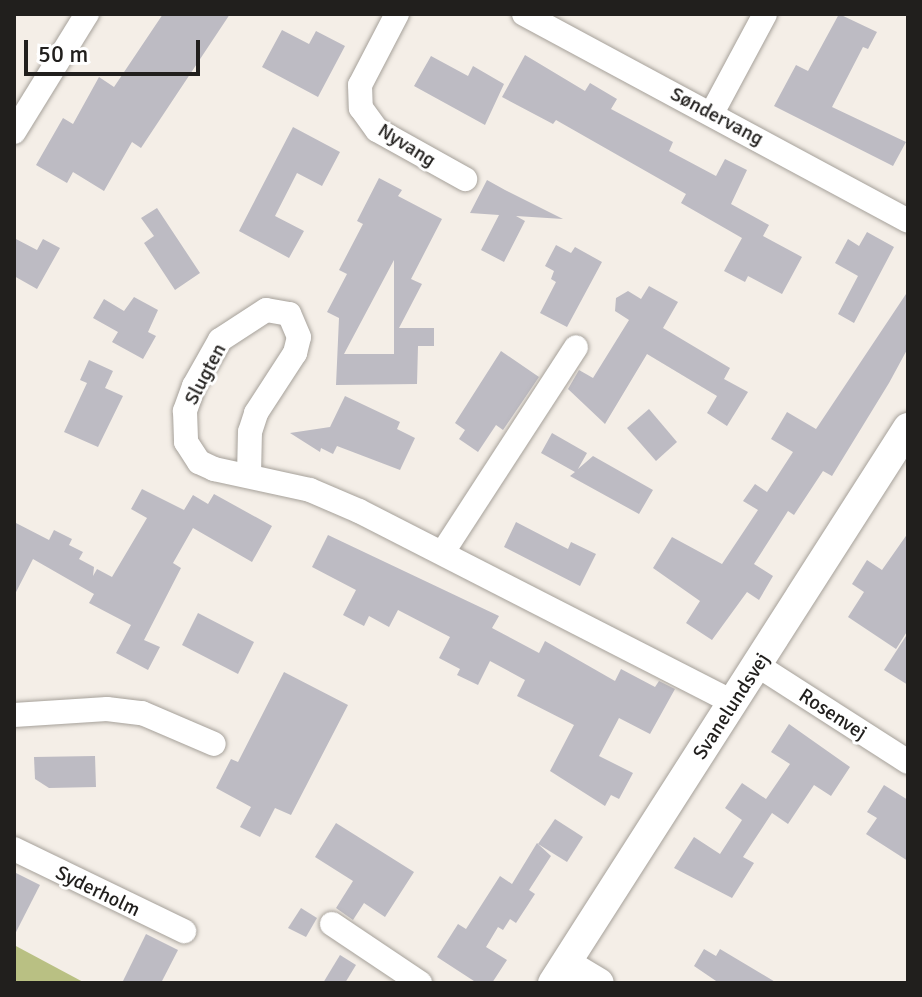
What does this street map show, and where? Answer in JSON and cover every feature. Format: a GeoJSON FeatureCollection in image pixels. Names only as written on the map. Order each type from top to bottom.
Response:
{"type":"FeatureCollection","features":[{"type":"Feature","properties":{"kind":"street"},"geometry":{"type":"LineString","coordinates":[[14,132],[87,14]]}},
{"type":"Feature","properties":{"kind":"street","name":"Nyvang"},"geometry":{"type":"LineString","coordinates":[[397,14],[360,85],[361,108],[377,130],[465,179]]}},
{"type":"Feature","properties":{"kind":"street","name":"Søndervang"},"geometry":{"type":"LineString","coordinates":[[524,14],[908,221]]}},
{"type":"Feature","properties":{"kind":"street"},"geometry":{"type":"LineString","coordinates":[[712,113],[765,14]]}},
{"type":"Feature","properties":{"kind":"street","name":"Slugten"},"geometry":{"type":"LineString","coordinates":[[249,475],[250,432],[256,413],[295,353],[299,337],[289,314],[266,310],[220,340],[185,411],[186,442],[199,462],[249,475],[310,490],[443,552],[733,702]]}},
{"type":"Feature","properties":{"kind":"street"},"geometry":{"type":"LineString","coordinates":[[443,552],[576,347]]}},
{"type":"Feature","properties":{"kind":"street","name":"Svanelundsvej"},"geometry":{"type":"LineString","coordinates":[[560,974],[908,428]]}},
{"type":"Feature","properties":{"kind":"street","name":"Rosenvej"},"geometry":{"type":"LineString","coordinates":[[757,665],[908,762]]}},
{"type":"Feature","properties":{"kind":"street"},"geometry":{"type":"LineString","coordinates":[[14,715],[107,709],[142,713],[214,744]]}},
{"type":"Feature","properties":{"kind":"street","name":"Syderholm"},"geometry":{"type":"LineString","coordinates":[[14,849],[184,931]]}},
{"type":"Feature","properties":{"kind":"street"},"geometry":{"type":"LineString","coordinates":[[332,924],[420,983]]}},
{"type":"Feature","properties":{"kind":"street"},"geometry":{"type":"LineString","coordinates":[[560,974],[599,983]]}},
{"type":"Feature","properties":{"kind":"green space"},"geometry":{"type":"Polygon","coordinates":[[[14,945],[85,983],[14,983],[14,945]]]}},
{"type":"Feature","properties":{"kind":"building"},"geometry":{"type":"Polygon","coordinates":[[[163,14],[230,14],[141,148],[132,142],[104,191],[73,172],[67,183],[36,165],[63,118],[73,124],[99,77],[114,87],[163,14]]]}},
{"type":"Feature","properties":{"kind":"building"},"geometry":{"type":"Polygon","coordinates":[[[839,14],[877,32],[868,49],[863,47],[832,107],[906,142],[893,166],[774,106],[796,65],[808,71],[839,14]]]}},
{"type":"Feature","properties":{"kind":"building"},"geometry":{"type":"Polygon","coordinates":[[[282,30],[309,44],[316,31],[345,46],[318,97],[262,67],[282,30]]]}},
{"type":"Feature","properties":{"kind":"building"},"geometry":{"type":"Polygon","coordinates":[[[525,55],[585,91],[590,83],[617,99],[611,109],[673,142],[669,151],[716,176],[725,159],[747,170],[731,204],[769,225],[763,236],[802,257],[782,294],[748,276],[745,282],[724,271],[742,238],[681,203],[686,194],[556,120],[553,124],[502,97],[525,55]]]}},
{"type":"Feature","properties":{"kind":"building"},"geometry":{"type":"Polygon","coordinates":[[[431,56],[468,76],[473,66],[504,84],[485,125],[414,86],[431,56]]]}},
{"type":"Feature","properties":{"kind":"building"},"geometry":{"type":"Polygon","coordinates":[[[293,127],[340,152],[322,186],[297,173],[275,216],[304,231],[289,258],[239,231],[293,127]]]}},
{"type":"Feature","properties":{"kind":"building"},"geometry":{"type":"Polygon","coordinates":[[[379,178],[402,190],[398,196],[442,219],[411,279],[422,284],[399,328],[434,328],[434,346],[418,346],[417,384],[336,385],[339,318],[327,312],[347,274],[339,270],[363,224],[357,221],[379,178]],[[394,260],[344,354],[394,354],[394,260]]]}},
{"type":"Feature","properties":{"kind":"building"},"geometry":{"type":"Polygon","coordinates":[[[487,180],[563,219],[516,216],[525,221],[504,262],[481,250],[499,215],[470,213],[487,180]]]}},
{"type":"Feature","properties":{"kind":"building"},"geometry":{"type":"Polygon","coordinates":[[[157,208],[200,273],[175,290],[144,243],[154,236],[141,218],[157,208]]]}},
{"type":"Feature","properties":{"kind":"building"},"geometry":{"type":"Polygon","coordinates":[[[867,232],[894,247],[854,323],[838,314],[858,276],[835,263],[848,239],[859,246],[867,232]]]}},
{"type":"Feature","properties":{"kind":"building"},"geometry":{"type":"Polygon","coordinates":[[[14,238],[37,250],[43,239],[60,248],[37,289],[14,276],[14,238]]]}},
{"type":"Feature","properties":{"kind":"building"},"geometry":{"type":"Polygon","coordinates":[[[556,245],[571,253],[575,247],[602,262],[567,327],[540,313],[556,282],[551,279],[554,271],[545,266],[556,245]]]}},
{"type":"Feature","properties":{"kind":"building"},"geometry":{"type":"Polygon","coordinates":[[[649,286],[678,302],[663,328],[730,368],[724,379],[748,392],[727,426],[707,413],[717,396],[647,354],[605,424],[568,389],[579,370],[593,378],[629,320],[615,311],[616,298],[628,291],[641,299],[649,286]]]}},
{"type":"Feature","properties":{"kind":"building"},"geometry":{"type":"Polygon","coordinates":[[[908,291],[908,348],[889,383],[832,476],[823,471],[794,515],[788,511],[754,564],[773,576],[759,600],[747,592],[712,640],[686,623],[700,601],[653,568],[672,537],[722,564],[758,510],[743,501],[755,484],[767,492],[793,452],[771,439],[787,412],[816,429],[908,291]]]}},
{"type":"Feature","properties":{"kind":"building"},"geometry":{"type":"Polygon","coordinates":[[[134,297],[158,310],[148,332],[156,336],[143,359],[112,342],[118,332],[93,318],[104,299],[124,311],[134,297]]]}},
{"type":"Feature","properties":{"kind":"building"},"geometry":{"type":"Polygon","coordinates":[[[501,351],[539,377],[503,430],[496,425],[478,452],[459,439],[465,430],[455,423],[501,351]]]}},
{"type":"Feature","properties":{"kind":"building"},"geometry":{"type":"Polygon","coordinates":[[[89,360],[113,371],[105,388],[123,396],[98,447],[64,432],[87,383],[80,380],[89,360]]]}},
{"type":"Feature","properties":{"kind":"building"},"geometry":{"type":"Polygon","coordinates":[[[345,396],[400,422],[397,429],[415,438],[400,470],[337,446],[333,454],[321,448],[320,452],[290,433],[330,427],[345,396]]]}},
{"type":"Feature","properties":{"kind":"building"},"geometry":{"type":"Polygon","coordinates":[[[649,409],[677,442],[656,461],[627,428],[649,409]]]}},
{"type":"Feature","properties":{"kind":"building"},"geometry":{"type":"Polygon","coordinates":[[[552,433],[587,453],[578,469],[593,456],[653,490],[639,514],[570,476],[575,472],[541,453],[552,433]]]}},
{"type":"Feature","properties":{"kind":"building"},"geometry":{"type":"Polygon","coordinates":[[[142,489],[184,510],[193,495],[208,504],[214,494],[272,526],[252,562],[193,528],[173,563],[181,568],[144,640],[160,647],[148,670],[116,653],[131,625],[89,603],[94,594],[33,559],[14,596],[14,522],[49,540],[54,530],[72,539],[69,545],[83,552],[79,559],[94,567],[93,576],[97,569],[112,577],[147,518],[131,509],[142,489]]]}},
{"type":"Feature","properties":{"kind":"building"},"geometry":{"type":"Polygon","coordinates":[[[516,522],[568,549],[571,542],[596,554],[580,586],[504,547],[516,522]]]}},
{"type":"Feature","properties":{"kind":"building"},"geometry":{"type":"Polygon","coordinates":[[[908,533],[908,630],[896,649],[848,617],[864,592],[852,584],[867,560],[882,570],[908,533]]]}},
{"type":"Feature","properties":{"kind":"building"},"geometry":{"type":"Polygon","coordinates":[[[328,535],[499,616],[492,628],[539,653],[545,641],[615,681],[621,669],[655,687],[659,681],[675,689],[650,734],[619,718],[599,756],[633,773],[619,799],[611,795],[605,806],[550,771],[574,725],[517,696],[525,680],[490,661],[478,685],[457,675],[460,669],[439,658],[450,637],[398,610],[389,627],[369,616],[364,626],[343,615],[356,590],[312,567],[328,535]]]}},
{"type":"Feature","properties":{"kind":"building"},"geometry":{"type":"Polygon","coordinates":[[[198,613],[254,642],[238,674],[182,645],[198,613]]]}},
{"type":"Feature","properties":{"kind":"building"},"geometry":{"type":"Polygon","coordinates":[[[908,633],[908,685],[884,670],[908,633]]]}},
{"type":"Feature","properties":{"kind":"building"},"geometry":{"type":"Polygon","coordinates":[[[284,672],[348,705],[291,815],[275,808],[260,837],[240,827],[251,807],[216,788],[231,759],[238,762],[284,672]]]}},
{"type":"Feature","properties":{"kind":"building"},"geometry":{"type":"Polygon","coordinates":[[[789,724],[850,767],[831,796],[814,785],[788,824],[772,813],[743,857],[754,863],[732,898],[674,868],[694,837],[720,854],[742,820],[725,808],[742,783],[766,799],[790,764],[771,752],[789,724]]]}},
{"type":"Feature","properties":{"kind":"building"},"geometry":{"type":"Polygon","coordinates":[[[95,756],[96,787],[49,788],[35,779],[34,757],[95,756]]]}},
{"type":"Feature","properties":{"kind":"building"},"geometry":{"type":"Polygon","coordinates":[[[884,785],[908,800],[908,861],[866,834],[877,818],[867,812],[884,785]]]}},
{"type":"Feature","properties":{"kind":"building"},"geometry":{"type":"Polygon","coordinates":[[[555,819],[583,837],[567,862],[538,844],[555,819]]]}},
{"type":"Feature","properties":{"kind":"building"},"geometry":{"type":"Polygon","coordinates":[[[336,823],[414,872],[385,917],[364,903],[353,920],[336,908],[353,881],[315,857],[336,823]]]}},
{"type":"Feature","properties":{"kind":"building"},"geometry":{"type":"Polygon","coordinates":[[[537,843],[551,856],[529,890],[535,894],[516,923],[510,919],[503,930],[498,927],[486,947],[507,960],[492,983],[477,983],[437,957],[458,924],[466,929],[500,876],[512,884],[537,843]]]}},
{"type":"Feature","properties":{"kind":"building"},"geometry":{"type":"Polygon","coordinates":[[[14,872],[40,885],[14,936],[14,872]]]}},
{"type":"Feature","properties":{"kind":"building"},"geometry":{"type":"Polygon","coordinates":[[[301,908],[317,918],[306,937],[288,928],[301,908]]]}},
{"type":"Feature","properties":{"kind":"building"},"geometry":{"type":"Polygon","coordinates":[[[146,934],[178,950],[161,983],[122,983],[146,934]]]}},
{"type":"Feature","properties":{"kind":"building"},"geometry":{"type":"Polygon","coordinates":[[[704,949],[716,956],[720,949],[777,983],[719,983],[694,966],[704,949]]]}},
{"type":"Feature","properties":{"kind":"building"},"geometry":{"type":"Polygon","coordinates":[[[340,955],[356,965],[345,983],[323,983],[340,955]]]}}]}
